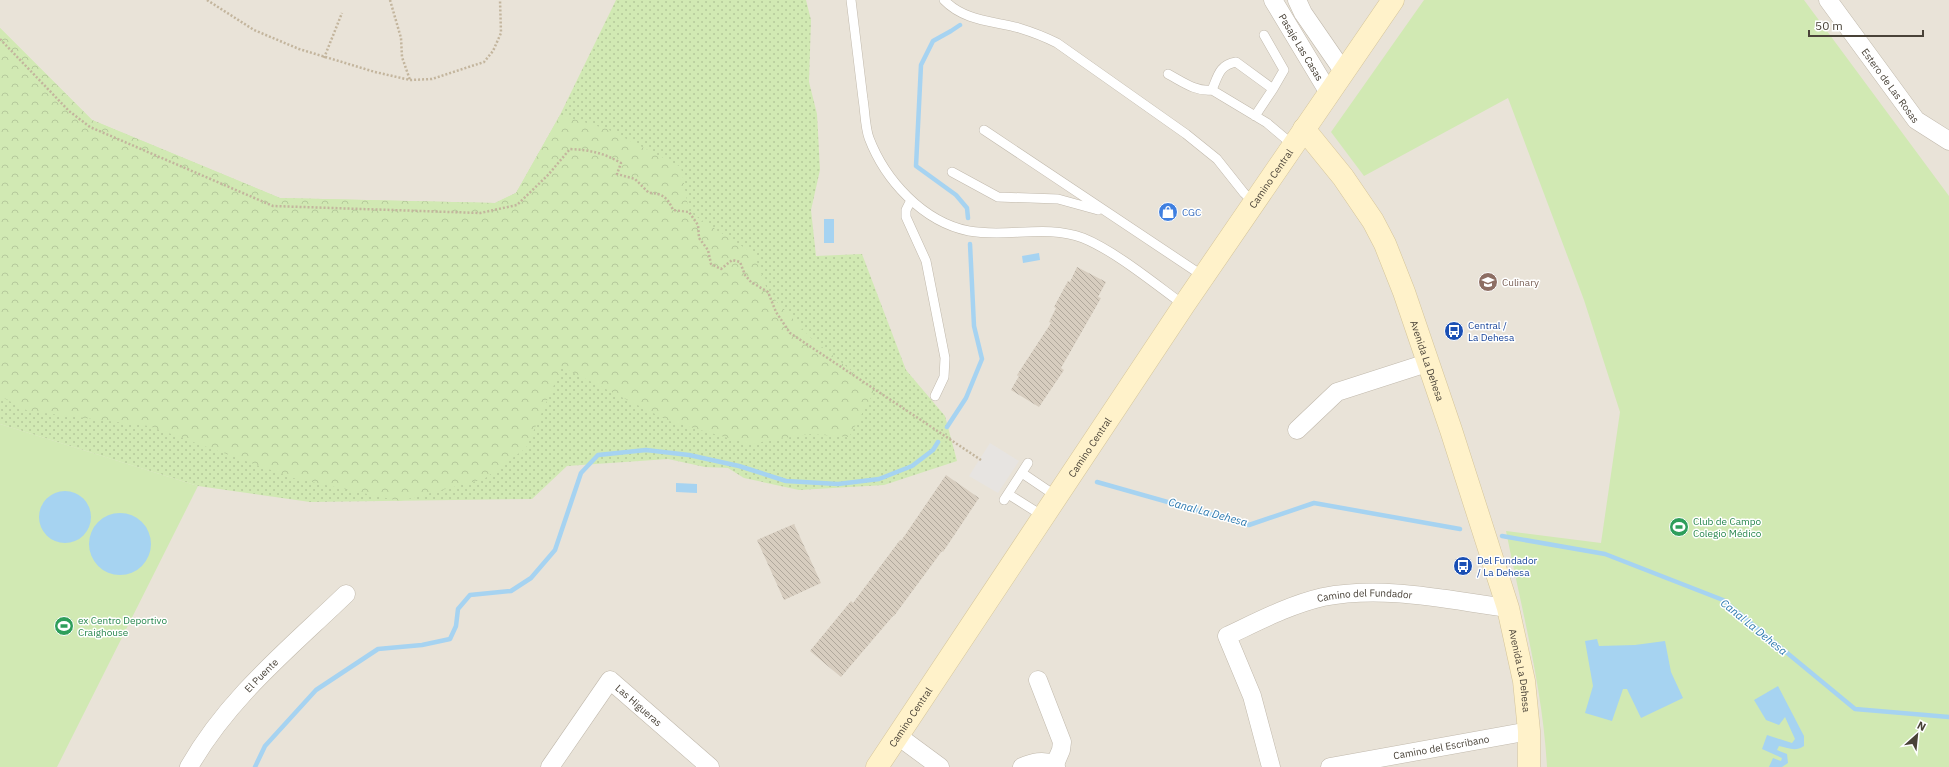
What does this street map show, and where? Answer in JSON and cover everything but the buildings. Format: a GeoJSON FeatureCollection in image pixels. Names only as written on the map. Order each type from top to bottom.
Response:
{"type":"FeatureCollection","features":[{"type":"Feature","properties":{"kind":"main road"},"geometry":{"type":"LineString","coordinates":[[1299,137],[1393,0]]}},
{"type":"Feature","properties":{"kind":"main road","name":"Camino Central"},"geometry":{"type":"LineString","coordinates":[[877,767],[1203,276],[1299,137]]}},
{"type":"Feature","properties":{"kind":"main road","name":"Avenida La Dehesa"},"geometry":{"type":"LineString","coordinates":[[1299,137],[1355,193],[1382,238],[1396,268],[1427,363],[1452,430],[1508,608],[1522,668],[1529,731],[1529,767]]}},
{"type":"Feature","properties":{"kind":"street","name":"Pasaje Las Casas"},"geometry":{"type":"LineString","coordinates":[[1272,0],[1298,1],[1303,13],[1344,72]]}},
{"type":"Feature","properties":{"kind":"street","name":"Pasaje Las Casas"},"geometry":{"type":"LineString","coordinates":[[1272,0],[1329,93]]}},
{"type":"Feature","properties":{"kind":"street","name":"Estero de Las Rosas"},"geometry":{"type":"LineString","coordinates":[[1828,0],[1916,120],[1949,140]]}},
{"type":"Feature","properties":{"kind":"street"},"geometry":{"type":"LineString","coordinates":[[1297,430],[1337,392],[1427,363]]}},
{"type":"Feature","properties":{"kind":"street","name":"Camino del Fundador"},"geometry":{"type":"LineString","coordinates":[[1271,767],[1252,696],[1227,636],[1280,611],[1308,601],[1345,594],[1393,592],[1508,608]]}},
{"type":"Feature","properties":{"kind":"street","name":"El Puente"},"geometry":{"type":"LineString","coordinates":[[189,767],[200,748],[232,706],[346,594]]}},
{"type":"Feature","properties":{"kind":"street","name":"Las Higueras"},"geometry":{"type":"LineString","coordinates":[[550,767],[610,680],[710,767]]}},
{"type":"Feature","properties":{"kind":"street"},"geometry":{"type":"LineString","coordinates":[[1022,767],[1031,763],[1045,761],[1055,765],[1059,757],[1062,742],[1038,680]]}},
{"type":"Feature","properties":{"kind":"street","name":"Camino del Escribano"},"geometry":{"type":"LineString","coordinates":[[1330,767],[1529,731]]}},
{"type":"Feature","properties":{"kind":"street"},"geometry":{"type":"LineString","coordinates":[[898,736],[940,767]]}},
{"type":"Feature","properties":{"kind":"lane"},"geometry":{"type":"LineString","coordinates":[[851,0],[868,137],[891,178],[911,200],[936,218],[953,227],[970,231],[991,233],[1062,232],[1084,239],[1138,272],[1184,305]]}},
{"type":"Feature","properties":{"kind":"lane"},"geometry":{"type":"LineString","coordinates":[[944,0],[961,12],[982,21],[1018,28],[1035,33],[1057,43],[1186,134],[1211,154],[1217,159],[1244,193],[1254,202]]}},
{"type":"Feature","properties":{"kind":"lane"},"geometry":{"type":"LineString","coordinates":[[1256,116],[1284,70],[1264,35]]}},
{"type":"Feature","properties":{"kind":"lane"},"geometry":{"type":"LineString","coordinates":[[1212,90],[1220,71],[1227,64],[1236,62],[1273,89]]}},
{"type":"Feature","properties":{"kind":"lane"},"geometry":{"type":"LineString","coordinates":[[1168,74],[1194,88],[1203,91],[1212,90],[1256,116],[1299,137]]}},
{"type":"Feature","properties":{"kind":"lane"},"geometry":{"type":"LineString","coordinates":[[984,130],[1203,276]]}},
{"type":"Feature","properties":{"kind":"lane"},"geometry":{"type":"LineString","coordinates":[[952,172],[998,197],[1058,200],[1105,212]]}},
{"type":"Feature","properties":{"kind":"lane"},"geometry":{"type":"LineString","coordinates":[[911,200],[906,210],[906,217],[926,261],[945,358],[944,378],[935,396]]}},
{"type":"Feature","properties":{"kind":"lane"},"geometry":{"type":"LineString","coordinates":[[1028,463],[1006,497],[1043,516]]}},
{"type":"Feature","properties":{"kind":"lane"},"geometry":{"type":"LineString","coordinates":[[1022,473],[1056,496]]}},
{"type":"Feature","properties":{"kind":"path"},"geometry":{"type":"LineString","coordinates":[[207,0],[254,30],[324,58],[392,77],[410,80],[432,79],[484,62],[493,51],[501,33],[500,0]]}},
{"type":"Feature","properties":{"kind":"path"},"geometry":{"type":"LineString","coordinates":[[390,0],[401,38],[402,57],[410,80]]}},
{"type":"Feature","properties":{"kind":"path"},"geometry":{"type":"LineString","coordinates":[[324,58],[342,13]]}},
{"type":"Feature","properties":{"kind":"path"},"geometry":{"type":"LineString","coordinates":[[0,39],[69,111],[90,128],[273,206],[480,213],[517,205],[548,174],[570,149],[591,150],[609,156],[621,163],[617,174],[634,179],[649,193],[660,194],[669,201],[673,210],[689,212],[698,225],[699,238],[708,250],[711,264],[721,269],[732,260],[740,262],[744,275],[768,292],[776,312],[790,332],[981,460]]}},
{"type":"Feature","properties":{"kind":"shaded area"},"geometry":{"type":"Polygon","coordinates":[[[0,0],[1949,0],[1949,767],[0,767],[0,0]]]}},
{"type":"Feature","properties":{"kind":"shaded area"},"geometry":{"type":"Polygon","coordinates":[[[990,443],[1019,461],[998,493],[969,476],[990,443]]]}},
{"type":"Feature","properties":{"kind":"green space"},"geometry":{"type":"Polygon","coordinates":[[[616,0],[806,0],[811,20],[809,82],[817,114],[820,170],[811,210],[816,256],[862,254],[906,370],[945,416],[957,461],[884,485],[799,490],[744,478],[728,468],[705,467],[668,459],[567,466],[532,499],[310,502],[198,486],[0,424],[0,28],[92,120],[280,198],[495,203],[516,193],[560,115],[616,0]]]}},
{"type":"Feature","properties":{"kind":"green space","name":"Club de Campo Colegio Médico"},"geometry":{"type":"Polygon","coordinates":[[[1424,0],[1804,0],[1949,196],[1949,767],[1547,767],[1541,708],[1531,648],[1506,531],[1601,543],[1620,412],[1584,300],[1508,98],[1364,176],[1331,132],[1424,0]]]}},
{"type":"Feature","properties":{"kind":"green space"},"geometry":{"type":"Polygon","coordinates":[[[0,28],[92,120],[280,198],[495,203],[516,193],[560,115],[607,129],[681,167],[689,212],[754,254],[768,292],[810,337],[875,390],[849,437],[810,434],[749,444],[669,421],[562,367],[526,448],[484,479],[400,501],[293,478],[149,426],[28,411],[0,396],[0,28]]]}},
{"type":"Feature","properties":{"kind":"green space","name":"ex Centro Deportivo Craighouse"},"geometry":{"type":"Polygon","coordinates":[[[0,424],[198,486],[57,767],[0,767],[0,424]]]}},
{"type":"Feature","properties":{"kind":"water"},"geometry":{"type":"Polygon","coordinates":[[[824,219],[834,219],[834,243],[824,243],[824,219]]]}},
{"type":"Feature","properties":{"kind":"water"},"geometry":{"type":"Polygon","coordinates":[[[1039,253],[1040,260],[1023,263],[1022,256],[1039,253]]]}},
{"type":"Feature","properties":{"kind":"water"},"geometry":{"type":"Polygon","coordinates":[[[676,483],[697,484],[697,493],[676,492],[676,483]]]}},
{"type":"Feature","properties":{"kind":"water"},"geometry":{"type":"Polygon","coordinates":[[[60,491],[70,491],[84,498],[91,512],[91,522],[84,536],[70,543],[60,543],[50,539],[43,532],[39,522],[39,512],[43,502],[50,495],[60,491]]]}},
{"type":"Feature","properties":{"kind":"water"},"geometry":{"type":"Polygon","coordinates":[[[114,513],[126,513],[142,522],[149,532],[151,544],[149,556],[142,566],[126,575],[114,575],[103,570],[94,561],[89,550],[89,538],[94,527],[103,518],[114,513]]]}},
{"type":"Feature","properties":{"kind":"water"},"geometry":{"type":"Polygon","coordinates":[[[1597,639],[1599,646],[1635,645],[1665,641],[1671,672],[1683,698],[1641,718],[1627,689],[1623,689],[1612,721],[1585,713],[1593,686],[1585,641],[1597,639]]]}},
{"type":"Feature","properties":{"kind":"water"},"geometry":{"type":"Polygon","coordinates":[[[1778,686],[1804,736],[1804,746],[1795,749],[1779,746],[1777,750],[1787,754],[1788,763],[1782,767],[1769,767],[1773,758],[1781,761],[1782,758],[1762,749],[1767,735],[1792,743],[1795,739],[1785,717],[1779,725],[1766,720],[1754,700],[1778,686]]]}},
{"type":"Feature","properties":{"kind":"waterway"},"geometry":{"type":"LineString","coordinates":[[960,25],[933,41],[921,65],[916,166],[956,195],[967,208],[968,218]]}},
{"type":"Feature","properties":{"kind":"waterway"},"geometry":{"type":"LineString","coordinates":[[947,427],[966,398],[982,359],[974,326],[970,244]]}},
{"type":"Feature","properties":{"kind":"waterway"},"geometry":{"type":"LineString","coordinates":[[255,767],[265,746],[316,690],[378,649],[422,645],[450,639],[456,626],[458,609],[470,595],[511,591],[531,578],[555,550],[581,473],[598,455],[646,450],[689,455],[739,466],[786,481],[838,484],[879,479],[912,466],[933,450],[938,442]]}},
{"type":"Feature","properties":{"kind":"waterway","name":"Canal La Dehesa"},"geometry":{"type":"LineString","coordinates":[[1097,482],[1249,525],[1314,503],[1460,529]]}},
{"type":"Feature","properties":{"kind":"waterway","name":"Canal La Dehesa"},"geometry":{"type":"LineString","coordinates":[[1502,536],[1605,554],[1723,600],[1855,709],[1949,717]]}},
{"type":"Feature","properties":{"kind":"place","name":"CGC"},"geometry":{"type":"Point","coordinates":[1168,212]}},
{"type":"Feature","properties":{"kind":"place","name":"Culinary"},"geometry":{"type":"Point","coordinates":[1488,282]}},
{"type":"Feature","properties":{"kind":"place","name":"Central / La Dehesa"},"geometry":{"type":"Point","coordinates":[1454,331]}},
{"type":"Feature","properties":{"kind":"place","name":"Club de Campo Colegio Médico"},"geometry":{"type":"Point","coordinates":[1679,527]}},
{"type":"Feature","properties":{"kind":"place","name":"Del Fundador / La Dehesa"},"geometry":{"type":"Point","coordinates":[1463,566]}},
{"type":"Feature","properties":{"kind":"place","name":"ex Centro Deportivo Craighouse"},"geometry":{"type":"Point","coordinates":[64,626]}}]}
